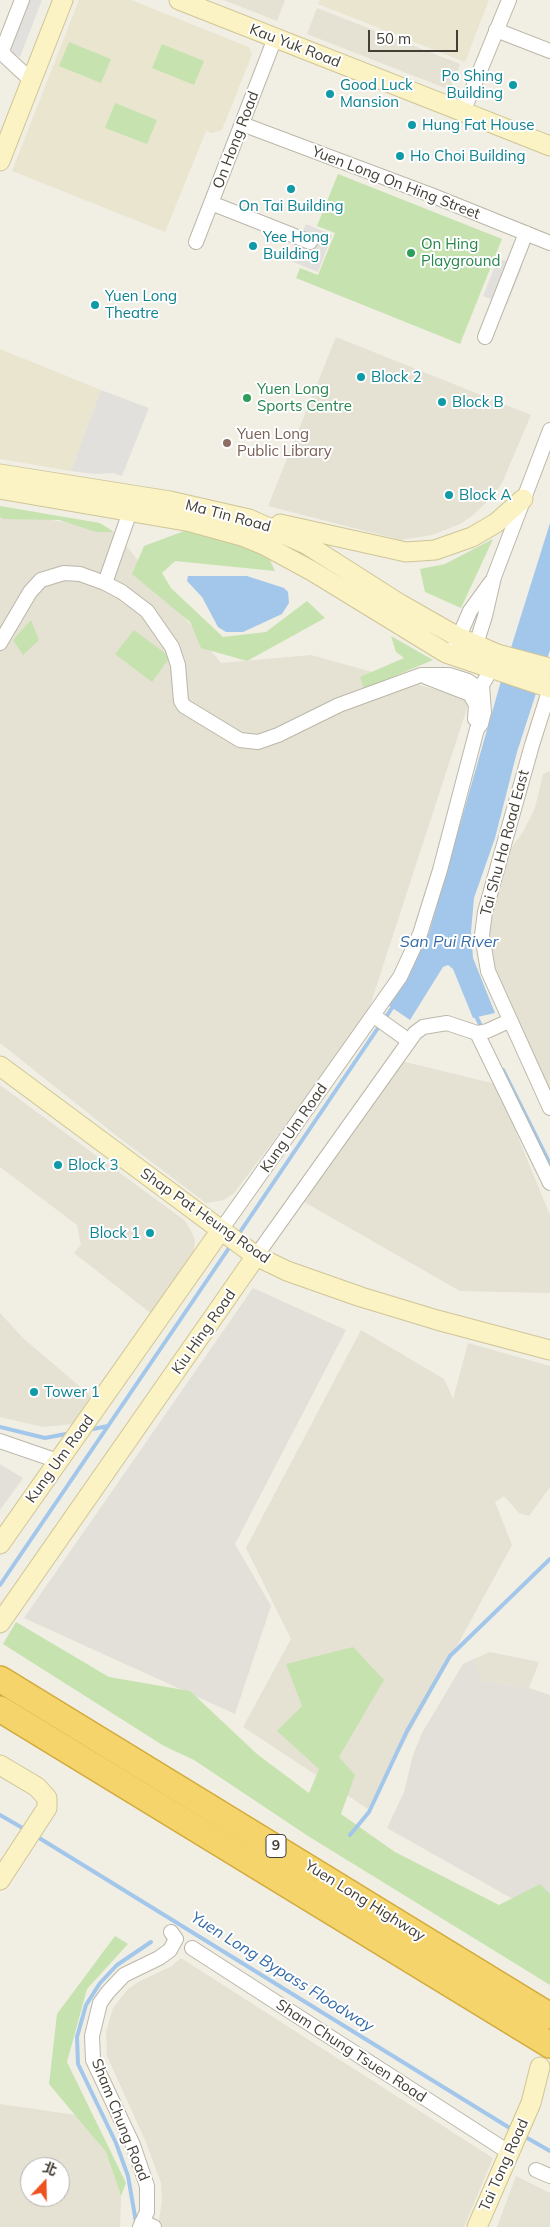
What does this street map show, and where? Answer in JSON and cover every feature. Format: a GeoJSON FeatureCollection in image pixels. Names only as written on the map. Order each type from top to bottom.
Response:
{"type":"FeatureCollection","features":[{"type":"Feature","properties":{"kind":"highway","name":"Yuen Long Highway"},"geometry":{"type":"LineString","coordinates":[[0,1679],[550,2016]]}},
{"type":"Feature","properties":{"kind":"highway","name":"Yuen Long Highway"},"geometry":{"type":"LineString","coordinates":[[0,1709],[547,2064]]}},
{"type":"Feature","properties":{"kind":"street"},"geometry":{"type":"LineString","coordinates":[[22,0],[2,51],[32,81]]}},
{"type":"Feature","properties":{"kind":"street"},"geometry":{"type":"LineString","coordinates":[[0,160],[64,0]]}},
{"type":"Feature","properties":{"kind":"street","name":"Kau Yuk Road"},"geometry":{"type":"LineString","coordinates":[[179,0],[550,146]]}},
{"type":"Feature","properties":{"kind":"street"},"geometry":{"type":"LineString","coordinates":[[463,112],[509,0]]}},
{"type":"Feature","properties":{"kind":"street"},"geometry":{"type":"LineString","coordinates":[[496,30],[550,51]]}},
{"type":"Feature","properties":{"kind":"street","name":"On Hong Road"},"geometry":{"type":"LineString","coordinates":[[196,242],[274,38]]}},
{"type":"Feature","properties":{"kind":"street","name":"Yuen Long On Hing Street"},"geometry":{"type":"LineString","coordinates":[[242,124],[550,243]]}},
{"type":"Feature","properties":{"kind":"street"},"geometry":{"type":"LineString","coordinates":[[211,203],[310,242]]}},
{"type":"Feature","properties":{"kind":"street"},"geometry":{"type":"LineString","coordinates":[[485,337],[526,233]]}},
{"type":"Feature","properties":{"kind":"street"},"geometry":{"type":"LineString","coordinates":[[473,654],[494,578],[550,430]]}},
{"type":"Feature","properties":{"kind":"street","name":"Ma Tin Road"},"geometry":{"type":"LineString","coordinates":[[0,474],[133,504],[217,528],[264,545],[312,571],[450,655],[473,654],[547,679]]}},
{"type":"Feature","properties":{"kind":"street","name":"Ma Tin Road"},"geometry":{"type":"LineString","coordinates":[[0,489],[133,504],[178,502],[249,519],[306,544],[400,604],[458,637],[473,654]]}},
{"type":"Feature","properties":{"kind":"street"},"geometry":{"type":"LineString","coordinates":[[249,519],[289,525],[363,544],[406,552],[425,551],[457,544],[472,537],[496,523],[523,500]]}},
{"type":"Feature","properties":{"kind":"street"},"geometry":{"type":"LineString","coordinates":[[105,583],[133,504]]}},
{"type":"Feature","properties":{"kind":"street"},"geometry":{"type":"LineString","coordinates":[[0,643],[30,592],[41,580],[64,574],[80,574],[105,583],[147,611],[172,647],[178,665],[181,701],[184,706],[240,740],[258,742],[278,735],[339,705],[421,675],[450,675],[468,681],[482,691]]}},
{"type":"Feature","properties":{"kind":"street"},"geometry":{"type":"LineString","coordinates":[[450,655],[470,611],[494,578]]}},
{"type":"Feature","properties":{"kind":"street","name":"Kung Um Road"},"geometry":{"type":"LineString","coordinates":[[0,1544],[62,1455],[225,1234],[400,977],[420,934],[440,870],[477,729],[481,724],[484,712],[482,691],[484,679],[499,664]]}},
{"type":"Feature","properties":{"kind":"street"},"geometry":{"type":"LineString","coordinates":[[421,675],[470,694],[476,705],[475,724],[477,729]]}},
{"type":"Feature","properties":{"kind":"street","name":"Tai Shu Ha Road East"},"geometry":{"type":"LineString","coordinates":[[547,679],[532,745],[483,923],[483,947],[488,971],[550,1108]]}},
{"type":"Feature","properties":{"kind":"street"},"geometry":{"type":"LineString","coordinates":[[374,1016],[409,1041]]}},
{"type":"Feature","properties":{"kind":"street"},"geometry":{"type":"LineString","coordinates":[[509,1020],[487,1031],[477,1033],[550,1184]]}},
{"type":"Feature","properties":{"kind":"street","name":"Kiu Hing Road"},"geometry":{"type":"LineString","coordinates":[[0,1623],[254,1254],[409,1041],[423,1026],[432,1024],[447,1023],[477,1033]]}},
{"type":"Feature","properties":{"kind":"street","name":"Shap Pat Heung Road"},"geometry":{"type":"LineString","coordinates":[[0,1066],[254,1254],[287,1271],[361,1297],[437,1320],[550,1350]]}},
{"type":"Feature","properties":{"kind":"street"},"geometry":{"type":"LineString","coordinates":[[0,1441],[62,1455]]}},
{"type":"Feature","properties":{"kind":"street"},"geometry":{"type":"LineString","coordinates":[[0,1765],[37,1787],[47,1798],[48,1808],[0,1880]]}},
{"type":"Feature","properties":{"kind":"street","name":"Sham Chung Road"},"geometry":{"type":"LineString","coordinates":[[146,2222],[148,2186],[132,2145],[93,2060],[92,2036],[100,2003],[108,1992],[124,1975],[159,1958],[170,1950],[176,1939],[171,1932]]}},
{"type":"Feature","properties":{"kind":"street","name":"Sham Chung Tsuen Road"},"geometry":{"type":"LineString","coordinates":[[192,1948],[513,2145]]}},
{"type":"Feature","properties":{"kind":"street","name":"Tai Tong Road"},"geometry":{"type":"LineString","coordinates":[[477,2227],[547,2064]]}},
{"type":"Feature","properties":{"kind":"street"},"geometry":{"type":"LineString","coordinates":[[536,2170],[550,2176]]}},
{"type":"Feature","properties":{"kind":"shaded area"},"geometry":{"type":"Polygon","coordinates":[[[14,0],[42,0],[20,57],[0,49],[0,35],[14,0]]]}},
{"type":"Feature","properties":{"kind":"shaded area"},"geometry":{"type":"Polygon","coordinates":[[[79,0],[131,0],[249,47],[252,54],[222,130],[213,133],[206,131],[165,232],[12,171],[79,0]]]}},
{"type":"Feature","properties":{"kind":"shaded area"},"geometry":{"type":"Polygon","coordinates":[[[224,0],[285,0],[277,21],[224,0]]]}},
{"type":"Feature","properties":{"kind":"shaded area"},"geometry":{"type":"Polygon","coordinates":[[[320,0],[489,0],[465,62],[318,4],[320,0]]]}},
{"type":"Feature","properties":{"kind":"shaded area"},"geometry":{"type":"Polygon","coordinates":[[[317,8],[460,64],[450,90],[307,34],[317,8]]]}},
{"type":"Feature","properties":{"kind":"shaded area"},"geometry":{"type":"Polygon","coordinates":[[[306,224],[332,235],[318,272],[291,261],[306,224]]]}},
{"type":"Feature","properties":{"kind":"shaded area"},"geometry":{"type":"Polygon","coordinates":[[[498,258],[522,267],[507,305],[483,296],[498,258]]]}},
{"type":"Feature","properties":{"kind":"shaded area"},"geometry":{"type":"Polygon","coordinates":[[[336,337],[531,415],[502,483],[494,495],[472,516],[460,524],[432,535],[401,540],[268,506],[336,337]]]}},
{"type":"Feature","properties":{"kind":"shaded area"},"geometry":{"type":"Polygon","coordinates":[[[0,349],[101,390],[71,471],[0,459],[0,349]]]}},
{"type":"Feature","properties":{"kind":"shaded area"},"geometry":{"type":"Polygon","coordinates":[[[101,390],[149,408],[122,476],[113,473],[94,474],[71,471],[101,390]]]}},
{"type":"Feature","properties":{"kind":"shaded area"},"geometry":{"type":"Polygon","coordinates":[[[0,510],[115,532],[221,663],[311,655],[470,699],[366,1018],[234,1193],[224,1200],[206,1203],[113,1133],[0,1043],[0,510]]]}},
{"type":"Feature","properties":{"kind":"shaded area"},"geometry":{"type":"Polygon","coordinates":[[[550,771],[550,1098],[492,970],[488,923],[506,855],[523,832],[535,808],[543,774],[550,771]]]}},
{"type":"Feature","properties":{"kind":"shaded area"},"geometry":{"type":"Polygon","coordinates":[[[401,1061],[496,1084],[550,1215],[550,1293],[460,1291],[292,1195],[401,1061]]]}},
{"type":"Feature","properties":{"kind":"shaded area"},"geometry":{"type":"Polygon","coordinates":[[[0,1085],[184,1220],[189,1227],[195,1240],[193,1257],[153,1315],[74,1253],[81,1245],[77,1225],[0,1167],[0,1085]]]}},
{"type":"Feature","properties":{"kind":"shaded area"},"geometry":{"type":"Polygon","coordinates":[[[253,1288],[346,1330],[235,1544],[271,1606],[235,1714],[24,1618],[253,1288]]]}},
{"type":"Feature","properties":{"kind":"shaded area"},"geometry":{"type":"Polygon","coordinates":[[[0,1313],[23,1338],[91,1396],[72,1424],[43,1427],[0,1417],[0,1313]]]}},
{"type":"Feature","properties":{"kind":"shaded area"},"geometry":{"type":"Polygon","coordinates":[[[361,1330],[444,1379],[453,1399],[468,1343],[550,1366],[550,1487],[529,1516],[519,1513],[504,1496],[495,1502],[512,1545],[368,1809],[243,1727],[291,1639],[246,1548],[361,1330]]]}},
{"type":"Feature","properties":{"kind":"shaded area"},"geometry":{"type":"Polygon","coordinates":[[[0,1464],[23,1478],[0,1510],[0,1464]]]}},
{"type":"Feature","properties":{"kind":"shaded area"},"geometry":{"type":"Polygon","coordinates":[[[490,1652],[539,1662],[529,1688],[482,1681],[474,1659],[490,1652]]]}},
{"type":"Feature","properties":{"kind":"shaded area"},"geometry":{"type":"Polygon","coordinates":[[[474,1659],[482,1681],[529,1688],[550,1695],[550,1920],[387,1828],[404,1792],[413,1755],[422,1733],[463,1664],[474,1659]]]}},
{"type":"Feature","properties":{"kind":"shaded area"},"geometry":{"type":"Polygon","coordinates":[[[181,1958],[493,2158],[464,2227],[158,2227],[162,2200],[161,2183],[145,2140],[107,2056],[106,2032],[113,2008],[128,1989],[138,1982],[172,1966],[181,1958]]]}},
{"type":"Feature","properties":{"kind":"shaded area"},"geometry":{"type":"Polygon","coordinates":[[[0,2104],[76,2115],[106,2152],[121,2196],[120,2227],[0,2227],[0,2104]]]}},
{"type":"Feature","properties":{"kind":"shaded area"},"geometry":{"type":"Polygon","coordinates":[[[516,2176],[550,2193],[550,2227],[497,2227],[516,2176]]]}},
{"type":"Feature","properties":{"kind":"green space"},"geometry":{"type":"Polygon","coordinates":[[[69,42],[111,59],[101,83],[59,66],[69,42]]]}},
{"type":"Feature","properties":{"kind":"green space"},"geometry":{"type":"Polygon","coordinates":[[[162,44],[204,61],[194,85],[152,68],[162,44]]]}},
{"type":"Feature","properties":{"kind":"green space"},"geometry":{"type":"Polygon","coordinates":[[[115,103],[157,120],[147,144],[105,128],[115,103]]]}},
{"type":"Feature","properties":{"kind":"green space","name":"On Hing Playground"},"geometry":{"type":"Polygon","coordinates":[[[338,174],[502,239],[460,344],[296,278],[300,268],[318,275],[335,233],[317,226],[338,174]]]}},
{"type":"Feature","properties":{"kind":"green space"},"geometry":{"type":"Polygon","coordinates":[[[0,506],[100,523],[114,532],[96,532],[59,520],[4,519],[0,517],[0,506]]]}},
{"type":"Feature","properties":{"kind":"green space"},"geometry":{"type":"Polygon","coordinates":[[[195,527],[267,554],[275,571],[175,561],[162,573],[171,588],[223,637],[266,632],[307,601],[325,618],[247,661],[201,648],[190,622],[132,574],[144,546],[195,527]]]}},
{"type":"Feature","properties":{"kind":"green space"},"geometry":{"type":"Polygon","coordinates":[[[493,539],[461,608],[425,592],[420,569],[445,564],[493,539]]]}},
{"type":"Feature","properties":{"kind":"green space"},"geometry":{"type":"Polygon","coordinates":[[[31,620],[39,640],[23,655],[13,640],[31,620]]]}},
{"type":"Feature","properties":{"kind":"green space"},"geometry":{"type":"Polygon","coordinates":[[[134,630],[170,657],[152,682],[115,654],[134,630]]]}},
{"type":"Feature","properties":{"kind":"green space"},"geometry":{"type":"Polygon","coordinates":[[[391,636],[433,660],[364,689],[360,677],[404,658],[396,652],[391,636]]]}},
{"type":"Feature","properties":{"kind":"green space"},"geometry":{"type":"Polygon","coordinates":[[[16,1622],[109,1677],[190,1691],[257,1754],[309,1793],[319,1769],[277,1731],[302,1706],[286,1664],[353,1647],[384,1680],[339,1757],[355,1775],[341,1814],[395,1852],[499,1905],[540,1884],[550,1894],[550,1985],[308,1836],[194,1760],[164,1746],[3,1644],[16,1622]]]}},
{"type":"Feature","properties":{"kind":"green space"},"geometry":{"type":"Polygon","coordinates":[[[115,1936],[128,1944],[87,1989],[67,2062],[126,2183],[121,2196],[106,2152],[49,2084],[57,2014],[115,1936]]]}},
{"type":"Feature","properties":{"kind":"water","name":"San Pui River"},"geometry":{"type":"Polygon","coordinates":[[[550,523],[550,650],[517,752],[495,838],[474,898],[471,932],[473,958],[495,1013],[473,1018],[453,969],[448,965],[443,967],[410,1020],[388,1005],[410,970],[429,933],[505,667],[550,523]]]}},
{"type":"Feature","properties":{"kind":"water"},"geometry":{"type":"Polygon","coordinates":[[[188,576],[247,576],[284,588],[288,592],[289,603],[282,614],[243,632],[226,632],[218,627],[202,597],[187,581],[188,576]]]}},
{"type":"Feature","properties":{"kind":"waterway"},"geometry":{"type":"LineString","coordinates":[[384,1020],[394,1005]]}},
{"type":"Feature","properties":{"kind":"waterway"},"geometry":{"type":"LineString","coordinates":[[475,1014],[482,1028]]}},
{"type":"Feature","properties":{"kind":"waterway"},"geometry":{"type":"LineString","coordinates":[[238,1235],[380,1025]]}},
{"type":"Feature","properties":{"kind":"waterway"},"geometry":{"type":"LineString","coordinates":[[503,1070],[550,1164]]}},
{"type":"Feature","properties":{"kind":"waterway"},"geometry":{"type":"LineString","coordinates":[[0,1585],[231,1245]]}},
{"type":"Feature","properties":{"kind":"waterway"},"geometry":{"type":"LineString","coordinates":[[88,1430],[108,1426]]}},
{"type":"Feature","properties":{"kind":"waterway"},"geometry":{"type":"LineString","coordinates":[[0,1427],[45,1438],[71,1433]]}},
{"type":"Feature","properties":{"kind":"waterway"},"geometry":{"type":"LineString","coordinates":[[350,1835],[369,1812],[407,1731],[450,1656],[550,1559]]}},
{"type":"Feature","properties":{"kind":"waterway","name":"Yuen Long Bypass Floodway"},"geometry":{"type":"LineString","coordinates":[[0,1815],[26,1830]]}},
{"type":"Feature","properties":{"kind":"waterway","name":"Yuen Long Bypass Floodway"},"geometry":{"type":"LineString","coordinates":[[36,1836],[513,2130]]}},
{"type":"Feature","properties":{"kind":"waterway"},"geometry":{"type":"LineString","coordinates":[[136,2222],[128,2176],[116,2143],[78,2064],[77,2037],[86,2005],[100,1983],[117,1965],[151,1942]]}},
{"type":"Feature","properties":{"kind":"waterway","name":"Yuen Long Bypass Floodway"},"geometry":{"type":"LineString","coordinates":[[522,2135],[550,2151]]}},
{"type":"Feature","properties":{"kind":"place","name":"Po Shing Building"},"geometry":{"type":"Point","coordinates":[513,85]}},
{"type":"Feature","properties":{"kind":"place","name":"Good Luck Mansion"},"geometry":{"type":"Point","coordinates":[330,94]}},
{"type":"Feature","properties":{"kind":"place","name":"Hung Fat House"},"geometry":{"type":"Point","coordinates":[412,125]}},
{"type":"Feature","properties":{"kind":"place","name":"Ho Choi Building"},"geometry":{"type":"Point","coordinates":[400,156]}},
{"type":"Feature","properties":{"kind":"place","name":"On Tai Building"},"geometry":{"type":"Point","coordinates":[291,189]}},
{"type":"Feature","properties":{"kind":"place","name":"Yee Hong Building"},"geometry":{"type":"Point","coordinates":[253,246]}},
{"type":"Feature","properties":{"kind":"place","name":"On Hing Playground"},"geometry":{"type":"Point","coordinates":[411,253]}},
{"type":"Feature","properties":{"kind":"place","name":"Yuen Long Theatre"},"geometry":{"type":"Point","coordinates":[95,305]}},
{"type":"Feature","properties":{"kind":"place","name":"Block 2"},"geometry":{"type":"Point","coordinates":[361,377]}},
{"type":"Feature","properties":{"kind":"place","name":"Yuen Long Sports Centre"},"geometry":{"type":"Point","coordinates":[247,398]}},
{"type":"Feature","properties":{"kind":"place","name":"Block B"},"geometry":{"type":"Point","coordinates":[442,402]}},
{"type":"Feature","properties":{"kind":"place","name":"Yuen Long Public Library"},"geometry":{"type":"Point","coordinates":[227,443]}},
{"type":"Feature","properties":{"kind":"place","name":"Block A"},"geometry":{"type":"Point","coordinates":[449,495]}},
{"type":"Feature","properties":{"kind":"place","name":"Block 3"},"geometry":{"type":"Point","coordinates":[58,1165]}},
{"type":"Feature","properties":{"kind":"place","name":"Block 1"},"geometry":{"type":"Point","coordinates":[150,1233]}},
{"type":"Feature","properties":{"kind":"place","name":"Tower 1"},"geometry":{"type":"Point","coordinates":[34,1392]}}]}
